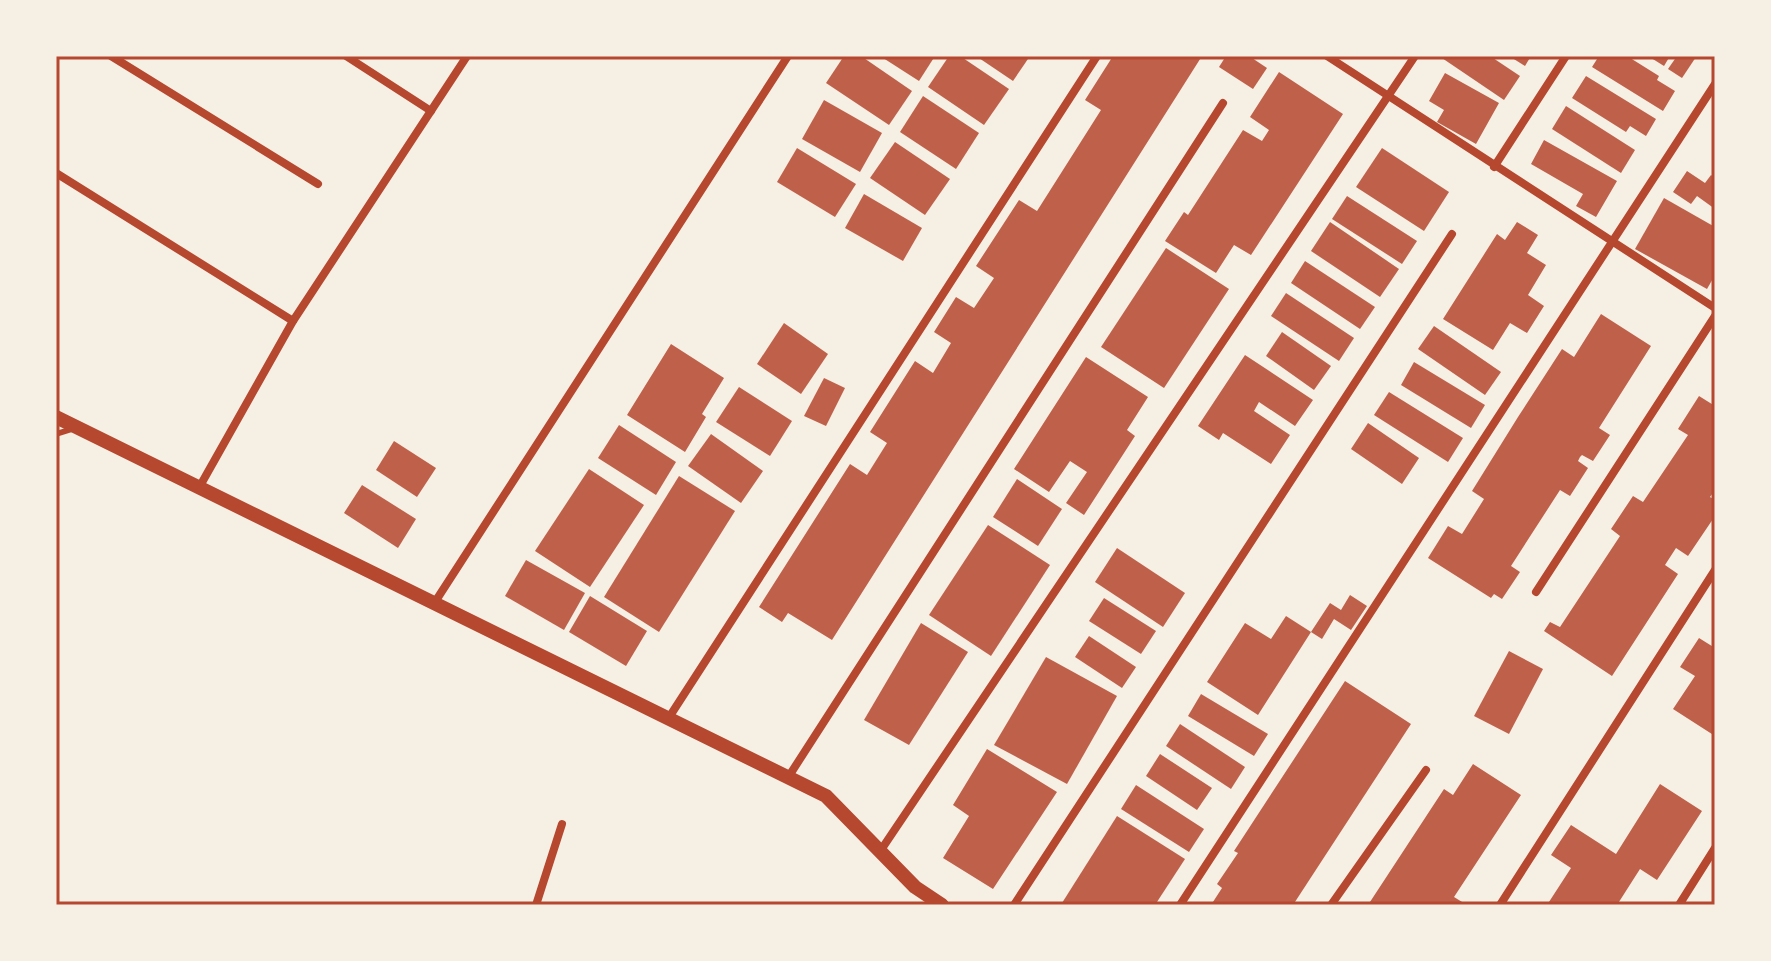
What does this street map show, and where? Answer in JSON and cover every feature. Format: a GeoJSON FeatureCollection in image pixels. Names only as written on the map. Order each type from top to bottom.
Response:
{"type":"FeatureCollection","features":[{"type":"Feature","properties":{"kind":"street"},"geometry":{"type":"LineString","coordinates":[[111,56],[318,184]]}},
{"type":"Feature","properties":{"kind":"street"},"geometry":{"type":"LineString","coordinates":[[346,56],[431,111]]}},
{"type":"Feature","properties":{"kind":"street"},"geometry":{"type":"LineString","coordinates":[[200,486],[293,321],[467,56]]}},
{"type":"Feature","properties":{"kind":"street"},"geometry":{"type":"LineString","coordinates":[[435,602],[788,56]]}},
{"type":"Feature","properties":{"kind":"street"},"geometry":{"type":"LineString","coordinates":[[668,719],[1097,56]]}},
{"type":"Feature","properties":{"kind":"street"},"geometry":{"type":"LineString","coordinates":[[1327,56],[1715,308]]}},
{"type":"Feature","properties":{"kind":"street"},"geometry":{"type":"LineString","coordinates":[[881,850],[1415,56]]}},
{"type":"Feature","properties":{"kind":"street"},"geometry":{"type":"LineString","coordinates":[[1494,167],[1566,56]]}},
{"type":"Feature","properties":{"kind":"street"},"geometry":{"type":"LineString","coordinates":[[1180,905],[1715,84]]}},
{"type":"Feature","properties":{"kind":"street"},"geometry":{"type":"LineString","coordinates":[[789,776],[1223,103]]}},
{"type":"Feature","properties":{"kind":"street"},"geometry":{"type":"LineString","coordinates":[[56,173],[293,321]]}},
{"type":"Feature","properties":{"kind":"street"},"geometry":{"type":"LineString","coordinates":[[1014,905],[1452,234]]}},
{"type":"Feature","properties":{"kind":"street"},"geometry":{"type":"LineString","coordinates":[[1536,592],[1715,316]]}},
{"type":"Feature","properties":{"kind":"street"},"geometry":{"type":"LineString","coordinates":[[56,417],[826,796],[915,887],[942,905]]}},
{"type":"Feature","properties":{"kind":"street"},"geometry":{"type":"LineString","coordinates":[[1500,905],[1715,570]]}},
{"type":"Feature","properties":{"kind":"street"},"geometry":{"type":"LineString","coordinates":[[1331,905],[1426,770]]}},
{"type":"Feature","properties":{"kind":"street"},"geometry":{"type":"LineString","coordinates":[[536,905],[562,824]]}},
{"type":"Feature","properties":{"kind":"street"},"geometry":{"type":"LineString","coordinates":[[1679,905],[1715,848]]}},
{"type":"Feature","properties":{"kind":"lane"},"geometry":{"type":"LineString","coordinates":[[56,434],[78,428]]}},
{"type":"Feature","properties":{"kind":"building"},"geometry":{"type":"Polygon","coordinates":[[[844,56],[861,56],[912,91],[889,125],[826,83],[844,56]]]}},
{"type":"Feature","properties":{"kind":"building"},"geometry":{"type":"Polygon","coordinates":[[[880,56],[935,56],[919,81],[880,56]]]}},
{"type":"Feature","properties":{"kind":"building"},"geometry":{"type":"Polygon","coordinates":[[[949,56],[960,56],[1009,89],[984,125],[928,87],[949,56]]]}},
{"type":"Feature","properties":{"kind":"building"},"geometry":{"type":"Polygon","coordinates":[[[976,56],[1030,56],[1013,81],[976,56]]]}},
{"type":"Feature","properties":{"kind":"building"},"geometry":{"type":"Polygon","coordinates":[[[1113,56],[1202,56],[832,640],[788,613],[782,622],[759,607],[850,464],[867,475],[887,443],[870,432],[915,361],[933,373],[951,343],[934,332],[956,297],[974,308],[994,278],[976,266],[1019,200],[1037,211],[1101,110],[1085,100],[1113,56]]]}},
{"type":"Feature","properties":{"kind":"building"},"geometry":{"type":"Polygon","coordinates":[[[1226,56],[1249,56],[1267,68],[1253,89],[1219,67],[1226,56]]]}},
{"type":"Feature","properties":{"kind":"building"},"geometry":{"type":"Polygon","coordinates":[[[1439,56],[1490,56],[1520,76],[1504,100],[1439,56]]]}},
{"type":"Feature","properties":{"kind":"building"},"geometry":{"type":"Polygon","coordinates":[[[1509,56],[1531,56],[1525,66],[1509,56]]]}},
{"type":"Feature","properties":{"kind":"building"},"geometry":{"type":"Polygon","coordinates":[[[1599,56],[1627,56],[1659,76],[1657,80],[1675,91],[1663,111],[1592,67],[1599,56]]]}},
{"type":"Feature","properties":{"kind":"building"},"geometry":{"type":"Polygon","coordinates":[[[1648,56],[1670,56],[1664,66],[1648,56]]]}},
{"type":"Feature","properties":{"kind":"building"},"geometry":{"type":"Polygon","coordinates":[[[1677,56],[1696,57],[1682,78],[1668,69],[1677,56]]]}},
{"type":"Feature","properties":{"kind":"building"},"geometry":{"type":"Polygon","coordinates":[[[1279,72],[1343,114],[1251,255],[1234,245],[1216,273],[1165,241],[1184,212],[1188,215],[1243,130],[1262,141],[1269,130],[1250,117],[1279,72]]]}},
{"type":"Feature","properties":{"kind":"building"},"geometry":{"type":"Polygon","coordinates":[[[1445,73],[1499,103],[1476,144],[1437,122],[1444,110],[1429,101],[1445,73]]]}},
{"type":"Feature","properties":{"kind":"building"},"geometry":{"type":"Polygon","coordinates":[[[1586,76],[1656,119],[1646,136],[1630,126],[1626,132],[1572,98],[1586,76]]]}},
{"type":"Feature","properties":{"kind":"building"},"geometry":{"type":"Polygon","coordinates":[[[923,96],[979,133],[956,169],[900,132],[923,96]]]}},
{"type":"Feature","properties":{"kind":"building"},"geometry":{"type":"Polygon","coordinates":[[[824,100],[882,133],[860,172],[802,139],[824,100]]]}},
{"type":"Feature","properties":{"kind":"building"},"geometry":{"type":"Polygon","coordinates":[[[1566,106],[1635,150],[1621,173],[1552,129],[1566,106]]]}},
{"type":"Feature","properties":{"kind":"building"},"geometry":{"type":"Polygon","coordinates":[[[1544,140],[1617,181],[1596,217],[1576,206],[1583,194],[1531,164],[1544,140]]]}},
{"type":"Feature","properties":{"kind":"building"},"geometry":{"type":"Polygon","coordinates":[[[895,142],[950,179],[925,215],[870,178],[895,142]]]}},
{"type":"Feature","properties":{"kind":"building"},"geometry":{"type":"Polygon","coordinates":[[[797,148],[856,184],[835,217],[777,182],[797,148]]]}},
{"type":"Feature","properties":{"kind":"building"},"geometry":{"type":"Polygon","coordinates":[[[1382,148],[1449,192],[1424,231],[1356,187],[1382,148]]]}},
{"type":"Feature","properties":{"kind":"building"},"geometry":{"type":"Polygon","coordinates":[[[1687,171],[1705,183],[1711,175],[1715,178],[1715,209],[1697,196],[1691,204],[1673,192],[1687,171]]]}},
{"type":"Feature","properties":{"kind":"building"},"geometry":{"type":"Polygon","coordinates":[[[864,194],[922,228],[903,261],[845,228],[864,194]]]}},
{"type":"Feature","properties":{"kind":"building"},"geometry":{"type":"Polygon","coordinates":[[[1347,196],[1417,241],[1402,264],[1332,219],[1347,196]]]}},
{"type":"Feature","properties":{"kind":"building"},"geometry":{"type":"Polygon","coordinates":[[[1664,198],[1715,227],[1715,275],[1707,289],[1635,249],[1664,198]]]}},
{"type":"Feature","properties":{"kind":"building"},"geometry":{"type":"Polygon","coordinates":[[[1330,222],[1399,269],[1380,297],[1311,251],[1330,222]]]}},
{"type":"Feature","properties":{"kind":"building"},"geometry":{"type":"Polygon","coordinates":[[[1517,222],[1538,235],[1527,253],[1546,265],[1528,295],[1544,306],[1527,333],[1510,323],[1493,350],[1443,319],[1497,234],[1505,240],[1517,222]]]}},
{"type":"Feature","properties":{"kind":"building"},"geometry":{"type":"Polygon","coordinates":[[[1166,248],[1229,289],[1164,388],[1101,347],[1166,248]]]}},
{"type":"Feature","properties":{"kind":"building"},"geometry":{"type":"Polygon","coordinates":[[[1305,261],[1375,307],[1360,329],[1291,283],[1305,261]]]}},
{"type":"Feature","properties":{"kind":"building"},"geometry":{"type":"Polygon","coordinates":[[[1286,293],[1354,338],[1339,361],[1271,316],[1286,293]]]}},
{"type":"Feature","properties":{"kind":"building"},"geometry":{"type":"Polygon","coordinates":[[[1601,314],[1651,346],[1599,428],[1610,435],[1593,461],[1582,455],[1580,457],[1578,461],[1588,468],[1570,496],[1560,490],[1511,566],[1520,572],[1502,599],[1494,594],[1491,598],[1428,558],[1448,526],[1462,534],[1484,499],[1472,491],[1518,417],[1562,349],[1574,357],[1601,314]]]}},
{"type":"Feature","properties":{"kind":"building"},"geometry":{"type":"Polygon","coordinates":[[[784,323],[828,354],[801,394],[757,364],[784,323]]]}},
{"type":"Feature","properties":{"kind":"building"},"geometry":{"type":"Polygon","coordinates":[[[1434,326],[1501,372],[1485,395],[1418,349],[1434,326]]]}},
{"type":"Feature","properties":{"kind":"building"},"geometry":{"type":"Polygon","coordinates":[[[1282,332],[1331,366],[1314,390],[1266,356],[1282,332]]]}},
{"type":"Feature","properties":{"kind":"building"},"geometry":{"type":"Polygon","coordinates":[[[671,344],[724,378],[702,414],[706,417],[685,452],[627,415],[671,344]]]}},
{"type":"Feature","properties":{"kind":"building"},"geometry":{"type":"Polygon","coordinates":[[[1245,355],[1313,400],[1295,426],[1259,402],[1254,411],[1290,435],[1271,464],[1223,433],[1219,440],[1198,426],[1245,355]]]}},
{"type":"Feature","properties":{"kind":"building"},"geometry":{"type":"Polygon","coordinates":[[[1086,357],[1148,397],[1127,430],[1135,436],[1084,515],[1066,503],[1087,472],[1070,461],[1049,492],[1014,469],[1086,357]]]}},
{"type":"Feature","properties":{"kind":"building"},"geometry":{"type":"Polygon","coordinates":[[[1414,362],[1485,405],[1471,428],[1401,385],[1414,362]]]}},
{"type":"Feature","properties":{"kind":"building"},"geometry":{"type":"Polygon","coordinates":[[[824,378],[845,388],[826,426],[804,416],[824,378]]]}},
{"type":"Feature","properties":{"kind":"building"},"geometry":{"type":"Polygon","coordinates":[[[739,387],[792,421],[770,456],[716,422],[739,387]]]}},
{"type":"Feature","properties":{"kind":"building"},"geometry":{"type":"Polygon","coordinates":[[[1389,392],[1463,438],[1448,462],[1374,415],[1389,392]]]}},
{"type":"Feature","properties":{"kind":"building"},"geometry":{"type":"Polygon","coordinates":[[[1699,396],[1715,406],[1715,490],[1710,497],[1715,500],[1715,516],[1688,556],[1676,548],[1665,565],[1678,574],[1612,676],[1544,631],[1550,622],[1560,627],[1620,536],[1611,529],[1633,496],[1643,502],[1688,435],[1678,429],[1699,396]]]}},
{"type":"Feature","properties":{"kind":"building"},"geometry":{"type":"Polygon","coordinates":[[[1368,423],[1419,458],[1402,484],[1351,449],[1368,423]]]}},
{"type":"Feature","properties":{"kind":"building"},"geometry":{"type":"Polygon","coordinates":[[[619,425],[676,462],[656,495],[598,458],[619,425]]]}},
{"type":"Feature","properties":{"kind":"building"},"geometry":{"type":"Polygon","coordinates":[[[711,434],[763,471],[741,503],[688,466],[711,434]]]}},
{"type":"Feature","properties":{"kind":"building"},"geometry":{"type":"Polygon","coordinates":[[[394,441],[436,468],[417,497],[376,470],[394,441]]]}},
{"type":"Feature","properties":{"kind":"building"},"geometry":{"type":"Polygon","coordinates":[[[589,469],[644,505],[590,587],[535,551],[589,469]]]}},
{"type":"Feature","properties":{"kind":"building"},"geometry":{"type":"Polygon","coordinates":[[[679,476],[735,511],[659,632],[604,597],[679,476]]]}},
{"type":"Feature","properties":{"kind":"building"},"geometry":{"type":"Polygon","coordinates":[[[1017,479],[1062,509],[1038,546],[993,517],[1017,479]]]}},
{"type":"Feature","properties":{"kind":"building"},"geometry":{"type":"Polygon","coordinates":[[[362,485],[416,519],[398,548],[344,513],[362,485]]]}},
{"type":"Feature","properties":{"kind":"building"},"geometry":{"type":"Polygon","coordinates":[[[988,525],[1050,565],[991,656],[929,615],[988,525]]]}},
{"type":"Feature","properties":{"kind":"building"},"geometry":{"type":"Polygon","coordinates":[[[1117,548],[1185,593],[1163,627],[1095,582],[1117,548]]]}},
{"type":"Feature","properties":{"kind":"building"},"geometry":{"type":"Polygon","coordinates":[[[526,560],[585,593],[564,630],[505,596],[526,560]]]}},
{"type":"Feature","properties":{"kind":"building"},"geometry":{"type":"Polygon","coordinates":[[[1350,595],[1367,606],[1351,630],[1334,619],[1322,639],[1311,632],[1330,603],[1341,610],[1350,595]]]}},
{"type":"Feature","properties":{"kind":"building"},"geometry":{"type":"Polygon","coordinates":[[[590,596],[647,631],[626,666],[569,632],[590,596]]]}},
{"type":"Feature","properties":{"kind":"building"},"geometry":{"type":"Polygon","coordinates":[[[1104,598],[1156,631],[1141,654],[1089,621],[1104,598]]]}},
{"type":"Feature","properties":{"kind":"building"},"geometry":{"type":"Polygon","coordinates":[[[1286,616],[1311,632],[1258,715],[1207,682],[1245,623],[1271,639],[1286,616]]]}},
{"type":"Feature","properties":{"kind":"building"},"geometry":{"type":"Polygon","coordinates":[[[921,623],[968,652],[909,745],[864,720],[921,623]]]}},
{"type":"Feature","properties":{"kind":"building"},"geometry":{"type":"Polygon","coordinates":[[[1089,636],[1136,667],[1122,688],[1075,657],[1089,636]]]}},
{"type":"Feature","properties":{"kind":"building"},"geometry":{"type":"Polygon","coordinates":[[[1699,638],[1715,648],[1715,736],[1673,709],[1695,676],[1680,667],[1699,638]]]}},
{"type":"Feature","properties":{"kind":"building"},"geometry":{"type":"Polygon","coordinates":[[[1509,651],[1543,669],[1509,734],[1474,716],[1509,651]]]}},
{"type":"Feature","properties":{"kind":"building"},"geometry":{"type":"Polygon","coordinates":[[[1046,657],[1117,696],[1067,784],[994,745],[1046,657]]]}},
{"type":"Feature","properties":{"kind":"building"},"geometry":{"type":"Polygon","coordinates":[[[1345,681],[1411,724],[1293,905],[1211,905],[1222,888],[1217,884],[1238,853],[1234,851],[1345,681]]]}},
{"type":"Feature","properties":{"kind":"building"},"geometry":{"type":"Polygon","coordinates":[[[1201,694],[1268,734],[1254,756],[1188,716],[1201,694]]]}},
{"type":"Feature","properties":{"kind":"building"},"geometry":{"type":"Polygon","coordinates":[[[1180,724],[1245,767],[1231,789],[1166,746],[1180,724]]]}},
{"type":"Feature","properties":{"kind":"building"},"geometry":{"type":"Polygon","coordinates":[[[987,749],[1057,792],[993,889],[943,858],[969,816],[953,805],[987,749]]]}},
{"type":"Feature","properties":{"kind":"building"},"geometry":{"type":"Polygon","coordinates":[[[1160,754],[1212,788],[1197,810],[1146,776],[1160,754]]]}},
{"type":"Feature","properties":{"kind":"building"},"geometry":{"type":"Polygon","coordinates":[[[1473,764],[1521,795],[1454,897],[1467,905],[1368,905],[1444,789],[1453,795],[1473,764]]]}},
{"type":"Feature","properties":{"kind":"building"},"geometry":{"type":"Polygon","coordinates":[[[1660,784],[1702,811],[1657,880],[1640,869],[1617,905],[1547,905],[1571,868],[1551,855],[1571,825],[1616,854],[1660,784]]]}},
{"type":"Feature","properties":{"kind":"building"},"geometry":{"type":"Polygon","coordinates":[[[1136,785],[1204,829],[1189,852],[1121,809],[1136,785]]]}},
{"type":"Feature","properties":{"kind":"building"},"geometry":{"type":"Polygon","coordinates":[[[1117,816],[1185,859],[1155,905],[1062,903],[1117,816]]]}}]}
